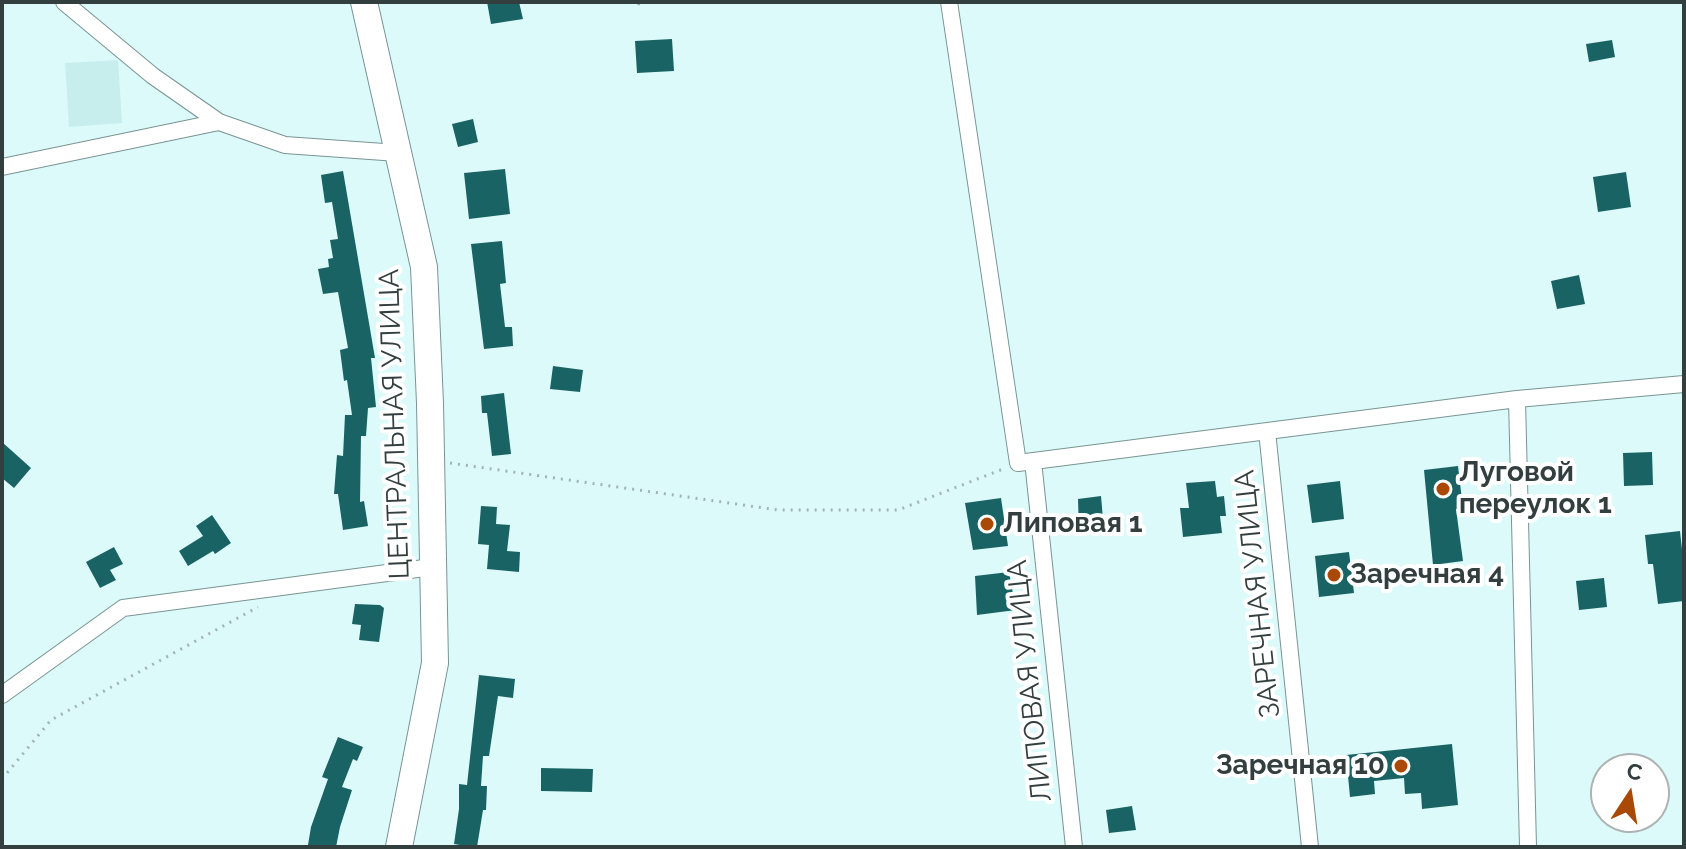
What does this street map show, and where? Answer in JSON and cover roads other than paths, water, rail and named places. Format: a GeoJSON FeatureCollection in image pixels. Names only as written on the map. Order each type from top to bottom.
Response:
{"type":"FeatureCollection","features":[{"type":"Feature","properties":{"kind":"main road","name":"ЦЕНТРАЛЬНАЯ УЛИЦА"},"geometry":{"type":"LineString","coordinates":[[364,2],[424,267],[435,663],[399,847]]}},
{"type":"Feature","properties":{"kind":"street"},"geometry":{"type":"LineString","coordinates":[[64,2],[153,76],[219,122],[285,145],[398,153]]}},
{"type":"Feature","properties":{"kind":"street","name":"ЛИПОВАЯ УЛИЦА"},"geometry":{"type":"LineString","coordinates":[[949,2],[1025,462],[1074,847]]}},
{"type":"Feature","properties":{"kind":"street"},"geometry":{"type":"LineString","coordinates":[[2,167],[219,122]]}},
{"type":"Feature","properties":{"kind":"street"},"geometry":{"type":"LineString","coordinates":[[1025,462],[1517,399],[1684,384]]}},
{"type":"Feature","properties":{"kind":"street"},"geometry":{"type":"LineString","coordinates":[[1517,399],[1528,847]]}},
{"type":"Feature","properties":{"kind":"street","name":"ЗАРЕЧНАЯ УЛИЦА"},"geometry":{"type":"LineString","coordinates":[[1267,431],[1310,847]]}},
{"type":"Feature","properties":{"kind":"street"},"geometry":{"type":"LineString","coordinates":[[2,695],[123,608],[432,567]]}},
{"type":"Feature","properties":{"kind":"place","name":"Луговой переулок 1"},"geometry":{"type":"Point","coordinates":[1443,489]}},
{"type":"Feature","properties":{"kind":"place","name":"Липовая 1"},"geometry":{"type":"Point","coordinates":[987,524]}},
{"type":"Feature","properties":{"kind":"place","name":"Заречная 4"},"geometry":{"type":"Point","coordinates":[1334,575]}},
{"type":"Feature","properties":{"kind":"place","name":"Заречная 10"},"geometry":{"type":"Point","coordinates":[1401,766]}}]}
